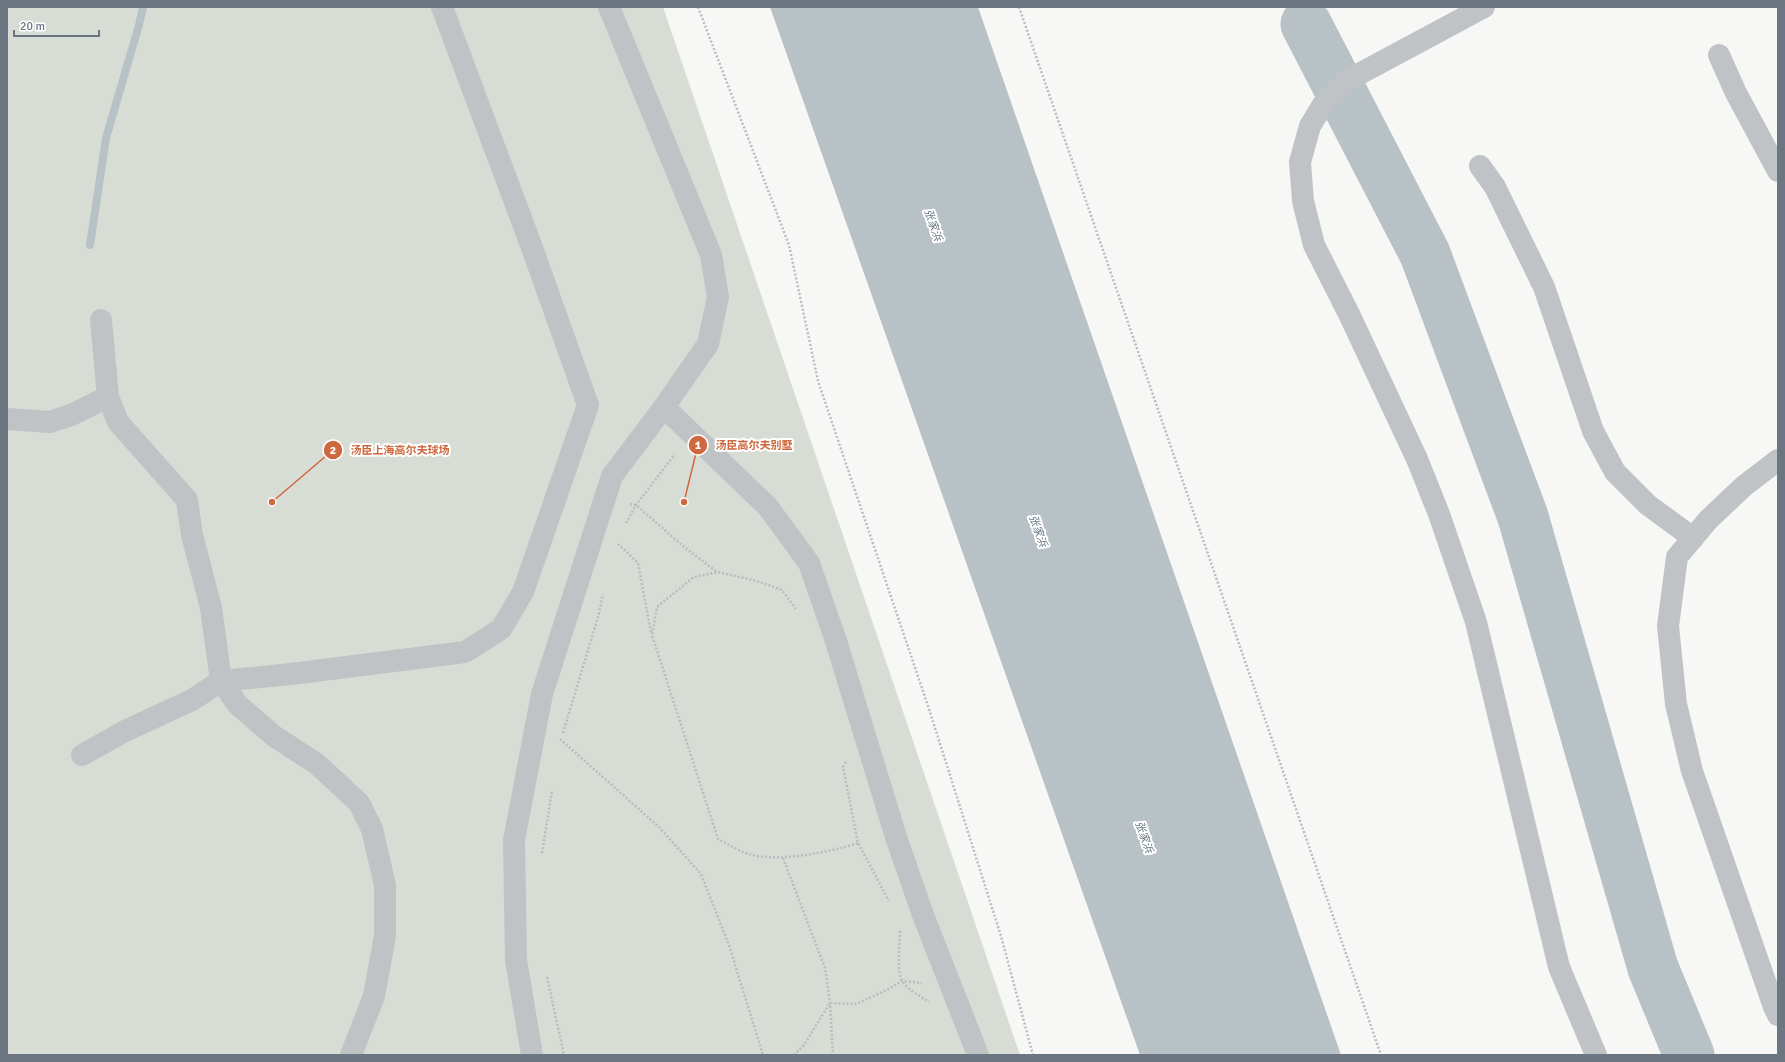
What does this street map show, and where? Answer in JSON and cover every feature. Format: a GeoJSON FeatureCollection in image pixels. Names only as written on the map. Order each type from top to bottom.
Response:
{"type":"FeatureCollection","features":[{"type":"Feature","properties":{"kind":"lane"},"geometry":{"type":"LineString","coordinates":[[82,755],[125,731],[192,700],[221,681],[291,674],[465,652],[501,629],[523,592],[588,406],[531,245],[442,7]]}},
{"type":"Feature","properties":{"kind":"lane"},"geometry":{"type":"LineString","coordinates":[[532,1055],[516,960],[514,840],[542,694],[612,476],[664,407],[708,344],[718,297],[711,255],[609,7]]}},
{"type":"Feature","properties":{"kind":"lane"},"geometry":{"type":"LineString","coordinates":[[1484,7],[1348,80],[1324,103],[1310,126],[1300,162],[1303,201],[1314,245],[1349,314],[1417,459],[1439,514],[1476,622],[1559,967],[1596,1055]]}},
{"type":"Feature","properties":{"kind":"lane"},"geometry":{"type":"LineString","coordinates":[[1719,55],[1736,93],[1778,171]]}},
{"type":"Feature","properties":{"kind":"lane"},"geometry":{"type":"LineString","coordinates":[[1480,166],[1495,187],[1544,287],[1593,431],[1615,472],[1648,504],[1693,538]]}},
{"type":"Feature","properties":{"kind":"lane"},"geometry":{"type":"LineString","coordinates":[[100,320],[108,397],[118,422],[187,500],[192,535],[211,608],[221,681],[238,705],[274,736],[317,764],[359,803],[372,829],[385,885],[385,936],[374,996],[351,1055]]}},
{"type":"Feature","properties":{"kind":"lane"},"geometry":{"type":"LineString","coordinates":[[7,419],[50,422],[71,415],[108,397]]}},
{"type":"Feature","properties":{"kind":"lane"},"geometry":{"type":"LineString","coordinates":[[664,407],[768,507],[809,563],[836,641],[923,915],[978,1055]]}},
{"type":"Feature","properties":{"kind":"lane"},"geometry":{"type":"LineString","coordinates":[[1778,460],[1744,486],[1708,520],[1677,557],[1668,626],[1676,704],[1692,771],[1778,1015]]}},
{"type":"Feature","properties":{"kind":"path"},"geometry":{"type":"LineString","coordinates":[[698,7],[789,245],[818,381],[932,716],[1001,936],[1033,1055]]}},
{"type":"Feature","properties":{"kind":"path"},"geometry":{"type":"LineString","coordinates":[[1019,7],[1382,1055]]}},
{"type":"Feature","properties":{"kind":"path"},"geometry":{"type":"LineString","coordinates":[[622,529],[636,505],[691,433]]}},
{"type":"Feature","properties":{"kind":"path"},"geometry":{"type":"LineString","coordinates":[[604,500],[636,505],[684,547],[718,572],[757,581],[782,590],[798,611]]}},
{"type":"Feature","properties":{"kind":"path"},"geometry":{"type":"LineString","coordinates":[[614,549],[616,541],[638,563],[652,635],[718,840],[749,854],[783,857],[838,849],[858,843]]}},
{"type":"Feature","properties":{"kind":"path"},"geometry":{"type":"LineString","coordinates":[[652,635],[657,607],[694,577],[718,572]]}},
{"type":"Feature","properties":{"kind":"path"},"geometry":{"type":"LineString","coordinates":[[559,747],[598,617],[605,587]]}},
{"type":"Feature","properties":{"kind":"path"},"geometry":{"type":"LineString","coordinates":[[536,724],[560,740],[659,826],[701,874],[729,945],[763,1055]]}},
{"type":"Feature","properties":{"kind":"path"},"geometry":{"type":"LineString","coordinates":[[868,744],[852,750],[843,767],[858,843],[892,907]]}},
{"type":"Feature","properties":{"kind":"path"},"geometry":{"type":"LineString","coordinates":[[540,861],[553,785]]}},
{"type":"Feature","properties":{"kind":"path"},"geometry":{"type":"LineString","coordinates":[[783,857],[825,968],[830,1003],[833,1055]]}},
{"type":"Feature","properties":{"kind":"path"},"geometry":{"type":"LineString","coordinates":[[900,929],[899,972],[902,981],[914,992],[932,1004],[952,990]]}},
{"type":"Feature","properties":{"kind":"path"},"geometry":{"type":"LineString","coordinates":[[546,974],[564,1055]]}},
{"type":"Feature","properties":{"kind":"path"},"geometry":{"type":"LineString","coordinates":[[830,1003],[856,1004],[887,990],[902,981],[936,984],[952,990]]}},
{"type":"Feature","properties":{"kind":"path"},"geometry":{"type":"LineString","coordinates":[[794,1055],[804,1044],[830,1003]]}},
{"type":"Feature","properties":{"kind":"shaded area"},"geometry":{"type":"Polygon","coordinates":[[[7,7],[663,7],[1020,1055],[7,1055],[7,7]]]}},
{"type":"Feature","properties":{"kind":"water","name":"张家浜"},"geometry":{"type":"Polygon","coordinates":[[[770,7],[978,7],[1341,1055],[1140,1055],[770,7]]]}},
{"type":"Feature","properties":{"kind":"waterway"},"geometry":{"type":"LineString","coordinates":[[90,245],[106,138],[143,7]]}},
{"type":"Feature","properties":{"kind":"waterway"},"geometry":{"type":"LineString","coordinates":[[1306,24],[1425,254],[1523,517],[1653,968],[1689,1055]]}},
{"type":"Feature","properties":{"kind":"place","name":"汤臣上海高尔夫球场"},"geometry":{"type":"Point","coordinates":[272,502]}},
{"type":"Feature","properties":{"kind":"place","name":"汤臣高尔夫别墅"},"geometry":{"type":"Point","coordinates":[684,502]}}]}
